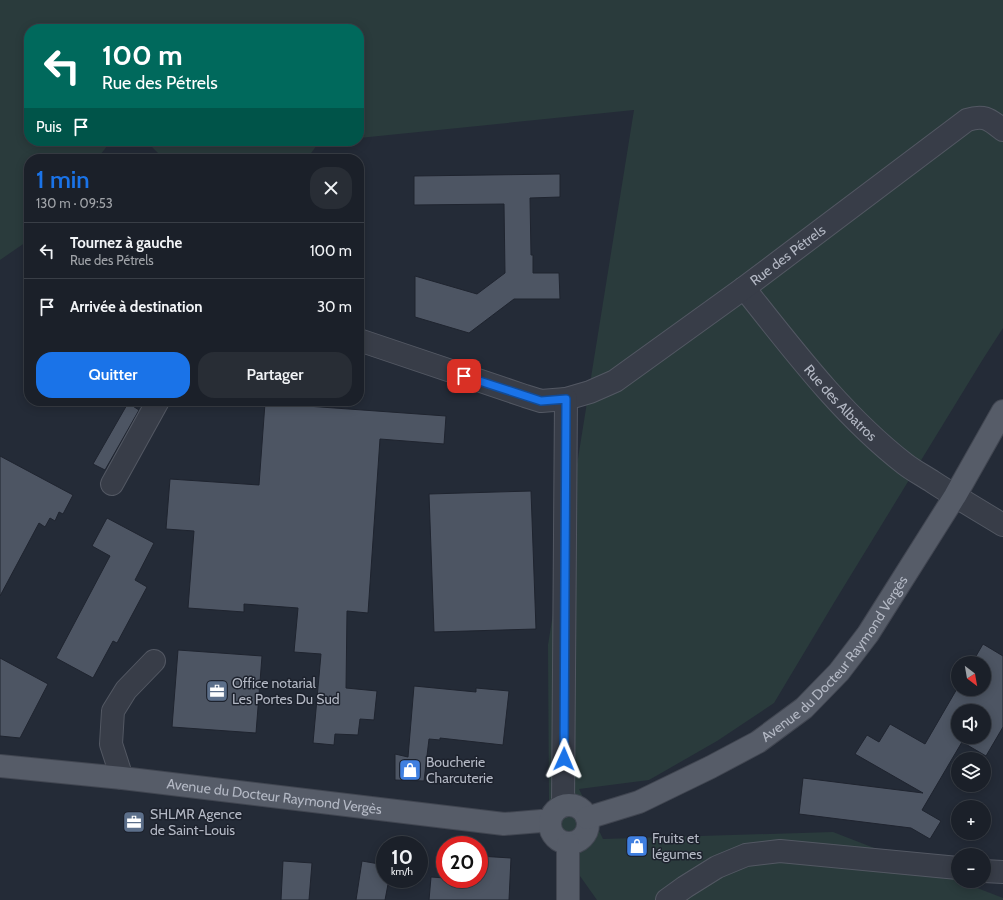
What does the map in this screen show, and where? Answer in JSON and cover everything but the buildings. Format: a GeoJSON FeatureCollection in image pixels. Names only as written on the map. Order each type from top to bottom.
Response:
{"type":"FeatureCollection","features":[{"type":"Feature","properties":{"kind":"main road","name":"Avenue du Docteur Raymond Vergès"},"geometry":{"type":"LineString","coordinates":[[587,818],[639,802],[711,768],[758,742],[804,708],[839,672],[868,634],[955,496],[1003,411]]}},
{"type":"Feature","properties":{"kind":"main road","name":"Avenue du Docteur Raymond Vergès"},"geometry":{"type":"LineString","coordinates":[[0,766],[122,778],[504,824],[541,821],[556,814]]}},
{"type":"Feature","properties":{"kind":"main road"},"geometry":{"type":"LineString","coordinates":[[570,805],[580,808],[587,818],[587,830],[585,836],[580,840],[568,844],[556,839],[552,834],[550,828],[556,814],[570,805]]}},
{"type":"Feature","properties":{"kind":"main road"},"geometry":{"type":"LineString","coordinates":[[568,844],[568,900]]}},
{"type":"Feature","properties":{"kind":"street","name":"Rue des Pétrels"},"geometry":{"type":"LineString","coordinates":[[364,342],[541,401],[566,399],[590,392],[615,381],[744,288],[968,120],[976,117],[984,118],[1003,130]]}},
{"type":"Feature","properties":{"kind":"street","name":"Rue des Albatros"},"geometry":{"type":"LineString","coordinates":[[744,288],[803,363],[845,410],[879,443],[906,465],[1003,525]]}},
{"type":"Feature","properties":{"kind":"street"},"geometry":{"type":"LineString","coordinates":[[556,814],[566,399]]}},
{"type":"Feature","properties":{"kind":"street"},"geometry":{"type":"LineString","coordinates":[[112,484],[155,406]]}},
{"type":"Feature","properties":{"kind":"street"},"geometry":{"type":"LineString","coordinates":[[122,778],[111,744],[113,711],[126,690],[154,662]]}},
{"type":"Feature","properties":{"kind":"street"},"geometry":{"type":"LineString","coordinates":[[667,900],[717,867],[746,855],[780,851],[951,867]]}},
{"type":"Feature","properties":{"kind":"street"},"geometry":{"type":"LineString","coordinates":[[991,871],[1003,872]]}},
{"type":"Feature","properties":{"kind":"shaded area"},"geometry":{"type":"Polygon","coordinates":[[[0,0],[1003,0],[1003,328],[774,703],[717,741],[649,780],[579,789],[603,839],[833,832],[951,878],[951,888],[977,888],[1003,898],[1003,900],[597,900],[541,821],[549,802],[548,645],[634,110],[364,137],[364,24],[24,24],[24,146],[107,146],[101,154],[24,154],[24,243],[0,260],[0,0]]]}},
{"type":"Feature","properties":{"kind":"shaded area"},"geometry":{"type":"Polygon","coordinates":[[[151,146],[316,146],[311,154],[159,154],[151,146]]]}},
{"type":"Feature","properties":{"kind":"place","name":"Office notarial Les Portes Du Sud"},"geometry":{"type":"Point","coordinates":[217,691]}},
{"type":"Feature","properties":{"kind":"place","name":"Boucherie Charcuterie"},"geometry":{"type":"Point","coordinates":[410,770]}},
{"type":"Feature","properties":{"kind":"place","name":"SHLMR Agence de Saint-Louis"},"geometry":{"type":"Point","coordinates":[134,822]}},
{"type":"Feature","properties":{"kind":"place","name":"Fruits et légumes"},"geometry":{"type":"Point","coordinates":[637,846]}},
{"type":"Feature","properties":{"kind":"route"},"geometry":{"type":"LineString","coordinates":[[464,376],[541,401],[566,399],[564,759]]}}]}
